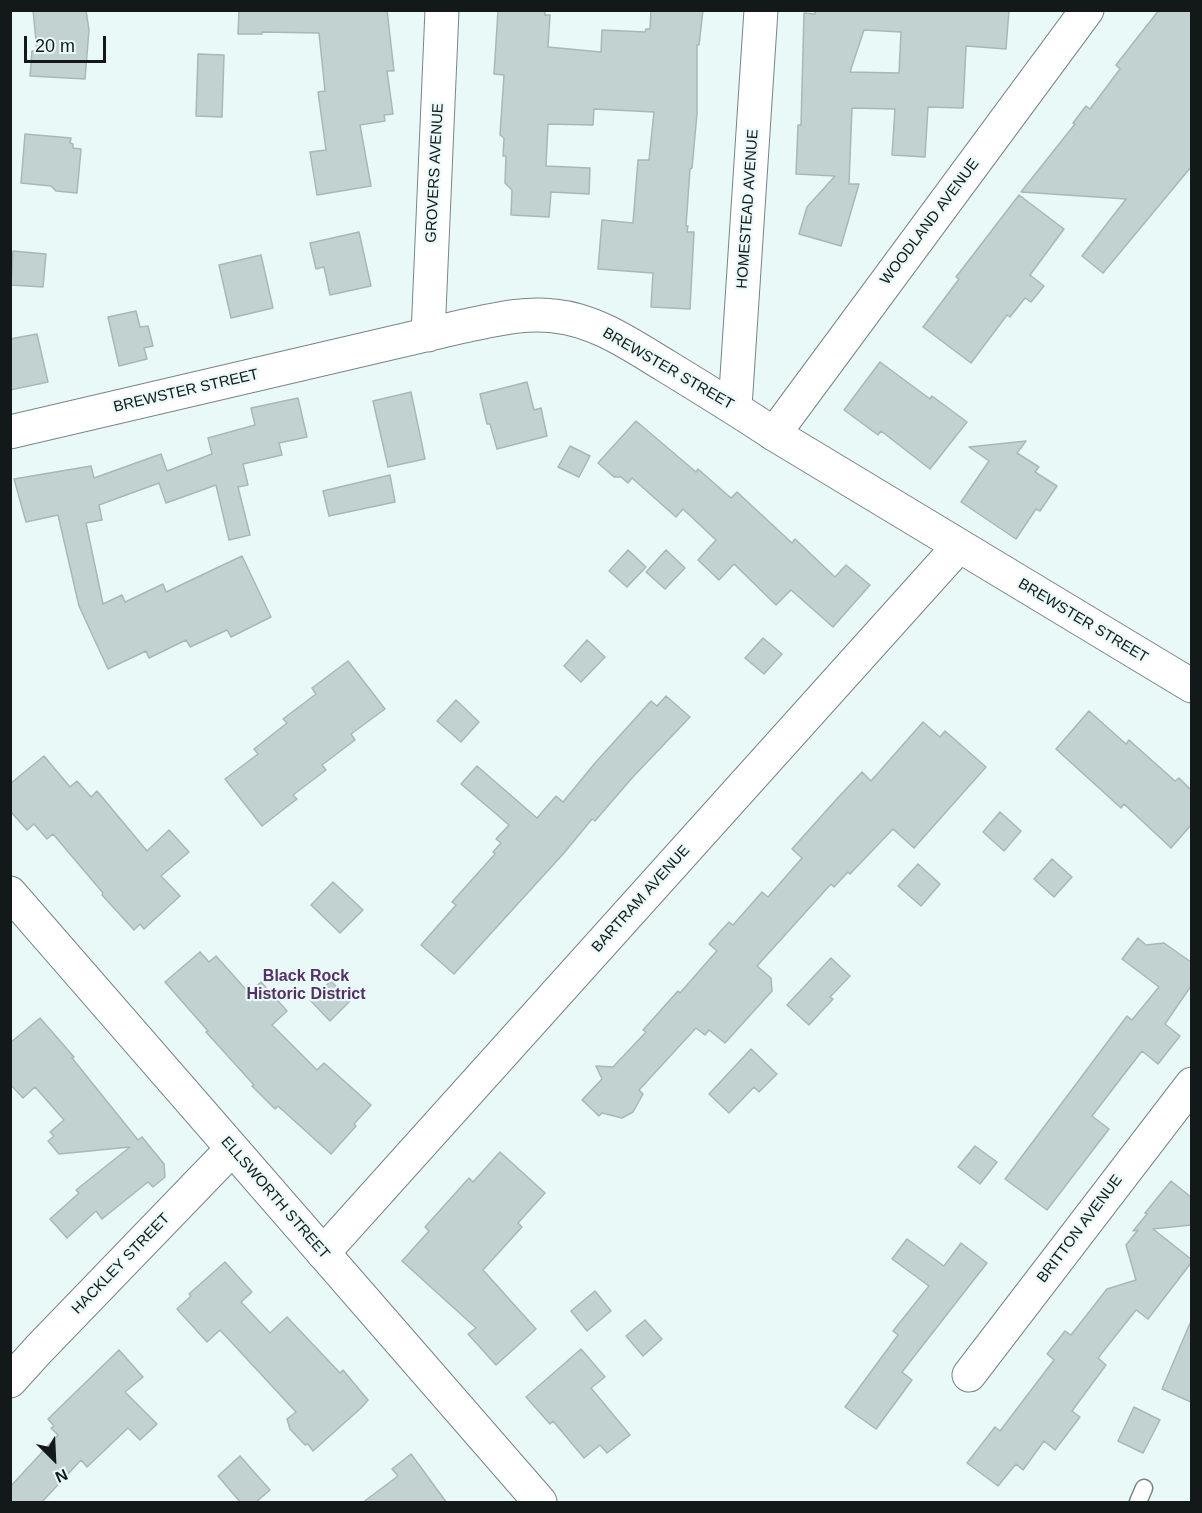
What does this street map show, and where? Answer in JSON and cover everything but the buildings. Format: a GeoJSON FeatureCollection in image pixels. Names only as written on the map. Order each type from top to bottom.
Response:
{"type":"FeatureCollection","features":[{"type":"Feature","properties":{"kind":"street","name":"GROVERS AVENUE"},"geometry":{"type":"LineString","coordinates":[[428,335],[442,10]]}},
{"type":"Feature","properties":{"kind":"street","name":"HOMESTEAD AVENUE"},"geometry":{"type":"LineString","coordinates":[[735,407],[761,10]]}},
{"type":"Feature","properties":{"kind":"street","name":"WOODLAND AVENUE"},"geometry":{"type":"LineString","coordinates":[[774,434],[1087,10]]}},
{"type":"Feature","properties":{"kind":"street","name":"BREWSTER STREET"},"geometry":{"type":"LineString","coordinates":[[10,432],[504,318],[533,314],[573,319],[592,325],[624,341],[1191,686]]}},
{"type":"Feature","properties":{"kind":"street","name":"BARTRAM AVENUE"},"geometry":{"type":"LineString","coordinates":[[323,1253],[959,546]]}},
{"type":"Feature","properties":{"kind":"street","name":"ELLSWORTH STREET"},"geometry":{"type":"LineString","coordinates":[[10,893],[540,1503]]}},
{"type":"Feature","properties":{"kind":"street","name":"BRITTON AVENUE"},"geometry":{"type":"LineString","coordinates":[[969,1375],[1191,1084]]}},
{"type":"Feature","properties":{"kind":"street","name":"HACKLEY STREET"},"geometry":{"type":"LineString","coordinates":[[10,1381],[232,1149]]}},
{"type":"Feature","properties":{"kind":"district","name":"Black Rock Historic District"},"geometry":{"type":"Point","coordinates":[306,986]}}]}
